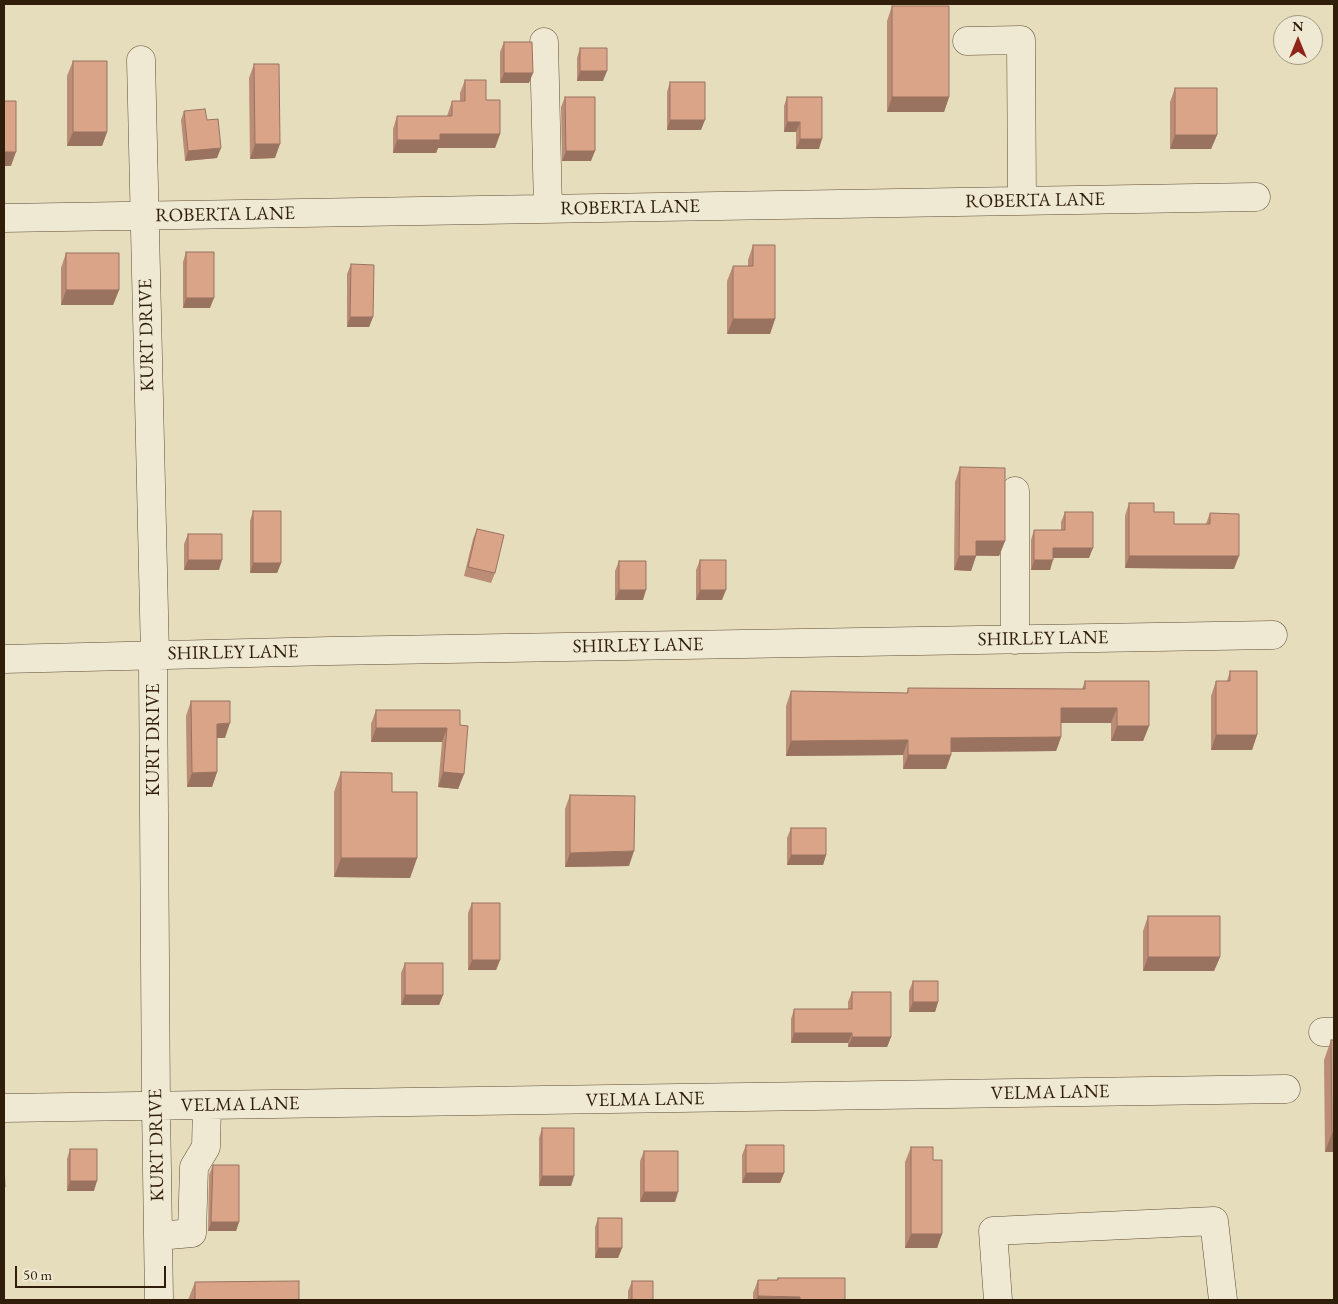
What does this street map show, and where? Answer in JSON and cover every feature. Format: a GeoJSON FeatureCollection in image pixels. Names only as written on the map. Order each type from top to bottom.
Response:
{"type":"FeatureCollection","features":[{"type":"Feature","properties":{"kind":"street"},"geometry":{"type":"LineString","coordinates":[[967,41],[1021,40],[1022,201]]}},
{"type":"Feature","properties":{"kind":"street"},"geometry":{"type":"LineString","coordinates":[[544,42],[548,209]]}},
{"type":"Feature","properties":{"kind":"street","name":"KURT DRIVE"},"geometry":{"type":"LineString","coordinates":[[141,60],[155,654],[153,678],[159,1300]]}},
{"type":"Feature","properties":{"kind":"street","name":"ROBERTA LANE"},"geometry":{"type":"LineString","coordinates":[[4,218],[1256,197]]}},
{"type":"Feature","properties":{"kind":"street"},"geometry":{"type":"LineString","coordinates":[[1015,490],[1015,640]]}},
{"type":"Feature","properties":{"kind":"street","name":"SHIRLEY LANE"},"geometry":{"type":"LineString","coordinates":[[4,659],[155,654],[1273,635]]}},
{"type":"Feature","properties":{"kind":"street","name":"VELMA LANE"},"geometry":{"type":"LineString","coordinates":[[4,1108],[1286,1089]]}},
{"type":"Feature","properties":{"kind":"street"},"geometry":{"type":"LineString","coordinates":[[158,1236],[192,1233],[194,1167],[206,1146],[207,1105]]}},
{"type":"Feature","properties":{"kind":"street"},"geometry":{"type":"LineString","coordinates":[[998,1300],[993,1231],[1214,1221],[1223,1300]]}},
{"type":"Feature","properties":{"kind":"building"},"geometry":{"type":"Polygon","coordinates":[[[892,6],[949,6],[949,97],[892,97],[892,6]]]}},
{"type":"Feature","properties":{"kind":"building"},"geometry":{"type":"Polygon","coordinates":[[[504,42],[532,42],[533,73],[504,73],[504,42]]]}},
{"type":"Feature","properties":{"kind":"building"},"geometry":{"type":"Polygon","coordinates":[[[580,48],[607,48],[607,71],[580,71],[580,48]]]}},
{"type":"Feature","properties":{"kind":"building"},"geometry":{"type":"Polygon","coordinates":[[[73,61],[107,61],[107,132],[73,132],[73,61]]]}},
{"type":"Feature","properties":{"kind":"building"},"geometry":{"type":"Polygon","coordinates":[[[254,64],[279,64],[280,144],[255,144],[254,64]]]}},
{"type":"Feature","properties":{"kind":"building"},"geometry":{"type":"Polygon","coordinates":[[[465,80],[486,80],[486,100],[500,100],[500,134],[440,134],[440,140],[397,140],[397,116],[452,116],[452,101],[465,101],[465,80]]]}},
{"type":"Feature","properties":{"kind":"building"},"geometry":{"type":"Polygon","coordinates":[[[670,82],[705,82],[705,120],[670,120],[670,82]]]}},
{"type":"Feature","properties":{"kind":"building"},"geometry":{"type":"Polygon","coordinates":[[[1175,88],[1217,88],[1217,135],[1175,135],[1175,88]]]}},
{"type":"Feature","properties":{"kind":"building"},"geometry":{"type":"Polygon","coordinates":[[[565,97],[595,97],[595,151],[566,151],[565,97]]]}},
{"type":"Feature","properties":{"kind":"building"},"geometry":{"type":"Polygon","coordinates":[[[787,97],[822,97],[822,139],[800,139],[800,122],[787,122],[787,97]]]}},
{"type":"Feature","properties":{"kind":"building"},"geometry":{"type":"Polygon","coordinates":[[[4,101],[16,101],[16,152],[4,152],[4,101]]]}},
{"type":"Feature","properties":{"kind":"building"},"geometry":{"type":"Polygon","coordinates":[[[205,109],[207,120],[218,119],[221,148],[188,151],[184,111],[205,109]]]}},
{"type":"Feature","properties":{"kind":"building"},"geometry":{"type":"Polygon","coordinates":[[[753,245],[775,245],[775,319],[733,319],[733,266],[753,266],[753,245]]]}},
{"type":"Feature","properties":{"kind":"building"},"geometry":{"type":"Polygon","coordinates":[[[186,252],[214,252],[214,298],[186,298],[186,252]]]}},
{"type":"Feature","properties":{"kind":"building"},"geometry":{"type":"Polygon","coordinates":[[[66,253],[119,253],[119,290],[66,290],[66,253]]]}},
{"type":"Feature","properties":{"kind":"building"},"geometry":{"type":"Polygon","coordinates":[[[351,264],[374,265],[373,317],[350,317],[351,264]]]}},
{"type":"Feature","properties":{"kind":"building"},"geometry":{"type":"Polygon","coordinates":[[[960,467],[1005,468],[1005,541],[976,541],[976,556],[959,556],[960,467]]]}},
{"type":"Feature","properties":{"kind":"building"},"geometry":{"type":"Polygon","coordinates":[[[1129,503],[1154,503],[1154,512],[1174,512],[1174,524],[1210,524],[1210,513],[1239,514],[1239,556],[1129,556],[1129,503]]]}},
{"type":"Feature","properties":{"kind":"building"},"geometry":{"type":"Polygon","coordinates":[[[253,511],[281,511],[281,563],[253,563],[253,511]]]}},
{"type":"Feature","properties":{"kind":"building"},"geometry":{"type":"Polygon","coordinates":[[[1065,512],[1093,512],[1093,548],[1053,548],[1053,560],[1034,560],[1034,530],[1065,530],[1065,512]]]}},
{"type":"Feature","properties":{"kind":"building"},"geometry":{"type":"Polygon","coordinates":[[[477,529],[504,535],[495,573],[468,567],[477,529]]]}},
{"type":"Feature","properties":{"kind":"building"},"geometry":{"type":"Polygon","coordinates":[[[188,534],[222,534],[222,560],[188,560],[188,534]]]}},
{"type":"Feature","properties":{"kind":"building"},"geometry":{"type":"Polygon","coordinates":[[[700,560],[726,560],[726,590],[700,590],[700,560]]]}},
{"type":"Feature","properties":{"kind":"building"},"geometry":{"type":"Polygon","coordinates":[[[619,561],[646,561],[646,590],[619,590],[619,561]]]}},
{"type":"Feature","properties":{"kind":"building"},"geometry":{"type":"Polygon","coordinates":[[[1230,671],[1257,671],[1257,735],[1216,735],[1216,681],[1230,681],[1230,671]]]}},
{"type":"Feature","properties":{"kind":"building"},"geometry":{"type":"Polygon","coordinates":[[[1085,681],[1149,681],[1149,726],[1117,726],[1117,708],[1061,708],[1061,737],[951,738],[951,755],[908,755],[908,740],[791,741],[791,691],[908,693],[908,688],[1085,689],[1085,681]]]}},
{"type":"Feature","properties":{"kind":"building"},"geometry":{"type":"Polygon","coordinates":[[[191,701],[230,701],[230,723],[217,724],[217,772],[192,773],[191,701]]]}},
{"type":"Feature","properties":{"kind":"building"},"geometry":{"type":"Polygon","coordinates":[[[376,710],[460,710],[460,725],[468,726],[464,774],[443,772],[447,728],[376,728],[376,710]]]}},
{"type":"Feature","properties":{"kind":"building"},"geometry":{"type":"Polygon","coordinates":[[[341,772],[392,773],[392,792],[417,792],[417,858],[341,858],[341,772]]]}},
{"type":"Feature","properties":{"kind":"building"},"geometry":{"type":"Polygon","coordinates":[[[570,795],[635,796],[634,851],[570,853],[570,795]]]}},
{"type":"Feature","properties":{"kind":"building"},"geometry":{"type":"Polygon","coordinates":[[[791,828],[826,828],[826,855],[791,855],[791,828]]]}},
{"type":"Feature","properties":{"kind":"building"},"geometry":{"type":"Polygon","coordinates":[[[472,903],[500,903],[500,960],[472,960],[472,903]]]}},
{"type":"Feature","properties":{"kind":"building"},"geometry":{"type":"Polygon","coordinates":[[[1148,916],[1220,916],[1220,957],[1148,957],[1148,916]]]}},
{"type":"Feature","properties":{"kind":"building"},"geometry":{"type":"Polygon","coordinates":[[[405,963],[443,963],[443,995],[405,995],[405,963]]]}},
{"type":"Feature","properties":{"kind":"building"},"geometry":{"type":"Polygon","coordinates":[[[913,981],[938,981],[938,1002],[913,1002],[913,981]]]}},
{"type":"Feature","properties":{"kind":"building"},"geometry":{"type":"Polygon","coordinates":[[[852,992],[891,992],[891,1037],[852,1037],[852,1033],[794,1033],[794,1009],[852,1009],[852,992]]]}},
{"type":"Feature","properties":{"kind":"building"},"geometry":{"type":"Polygon","coordinates":[[[1331,1040],[1334,1040],[1334,1133],[1332,1133],[1331,1040]]]}},
{"type":"Feature","properties":{"kind":"building"},"geometry":{"type":"Polygon","coordinates":[[[542,1128],[574,1128],[574,1176],[542,1176],[542,1128]]]}},
{"type":"Feature","properties":{"kind":"building"},"geometry":{"type":"Polygon","coordinates":[[[746,1145],[784,1145],[784,1173],[746,1173],[746,1145]]]}},
{"type":"Feature","properties":{"kind":"building"},"geometry":{"type":"Polygon","coordinates":[[[911,1147],[933,1147],[933,1160],[942,1160],[942,1234],[911,1234],[911,1147]]]}},
{"type":"Feature","properties":{"kind":"building"},"geometry":{"type":"Polygon","coordinates":[[[70,1149],[97,1149],[97,1181],[70,1181],[70,1149]]]}},
{"type":"Feature","properties":{"kind":"building"},"geometry":{"type":"Polygon","coordinates":[[[644,1151],[678,1151],[678,1192],[644,1192],[644,1151]]]}},
{"type":"Feature","properties":{"kind":"building"},"geometry":{"type":"Polygon","coordinates":[[[213,1165],[239,1165],[239,1222],[211,1222],[213,1165]]]}},
{"type":"Feature","properties":{"kind":"building"},"geometry":{"type":"Polygon","coordinates":[[[598,1218],[622,1218],[622,1248],[598,1248],[598,1218]]]}},
{"type":"Feature","properties":{"kind":"building"},"geometry":{"type":"Polygon","coordinates":[[[778,1278],[845,1278],[845,1300],[800,1300],[800,1297],[758,1296],[758,1280],[778,1280],[778,1278]]]}},
{"type":"Feature","properties":{"kind":"building"},"geometry":{"type":"Polygon","coordinates":[[[299,1281],[299,1300],[195,1300],[195,1282],[299,1281]]]}},
{"type":"Feature","properties":{"kind":"building"},"geometry":{"type":"Polygon","coordinates":[[[632,1281],[653,1281],[653,1300],[632,1300],[632,1281]]]}}]}
